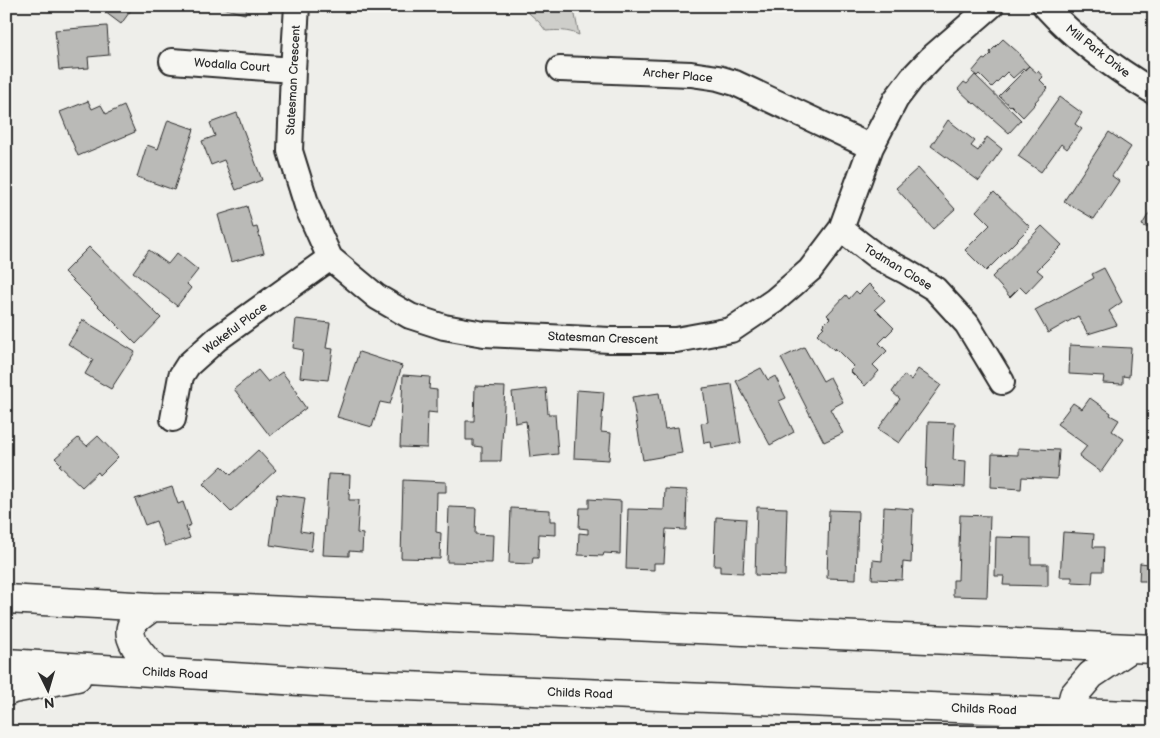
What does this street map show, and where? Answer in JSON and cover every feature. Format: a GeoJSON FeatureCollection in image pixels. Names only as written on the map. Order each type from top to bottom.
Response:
{"type":"FeatureCollection","features":[{"type":"Feature","properties":{"kind":"main road"},"geometry":{"type":"LineString","coordinates":[[6,579],[37,600]]}},
{"type":"Feature","properties":{"kind":"main road"},"geometry":{"type":"LineString","coordinates":[[6,599],[152,607],[244,609],[1142,648]]}},
{"type":"Feature","properties":{"kind":"main road"},"geometry":{"type":"LineString","coordinates":[[152,607],[133,623],[130,633],[133,643],[156,671]]}},
{"type":"Feature","properties":{"kind":"main road"},"geometry":{"type":"LineString","coordinates":[[1071,722],[1074,696],[1091,675],[1142,648]]}},
{"type":"Feature","properties":{"kind":"main road","name":"Childs Road"},"geometry":{"type":"LineString","coordinates":[[6,663],[332,683],[1071,722],[1154,716]]}},
{"type":"Feature","properties":{"kind":"main road"},"geometry":{"type":"LineString","coordinates":[[6,692],[118,670]]}},
{"type":"Feature","properties":{"kind":"street","name":"Statesman Crescent"},"geometry":{"type":"LineString","coordinates":[[297,6],[290,151],[308,209],[330,258],[377,297],[410,316],[444,327],[484,334],[610,340],[676,340],[731,330],[774,301],[810,270],[841,229],[871,146],[896,99],[931,58],[991,6]]}},
{"type":"Feature","properties":{"kind":"street","name":"Mill Park Drive"},"geometry":{"type":"LineString","coordinates":[[1045,6],[1093,50],[1154,92]]}},
{"type":"Feature","properties":{"kind":"street","name":"Wodalla Court"},"geometry":{"type":"LineString","coordinates":[[172,61],[293,70]]}},
{"type":"Feature","properties":{"kind":"street","name":"Archer Place"},"geometry":{"type":"LineString","coordinates":[[560,69],[691,74],[718,78],[734,83],[871,146]]}},
{"type":"Feature","properties":{"kind":"street","name":"Todman Close"},"geometry":{"type":"LineString","coordinates":[[841,229],[876,256],[935,288],[967,324],[1002,382]]}},
{"type":"Feature","properties":{"kind":"street","name":"Wakeful Place"},"geometry":{"type":"LineString","coordinates":[[173,419],[181,376],[188,366],[217,339],[330,258]]}},
{"type":"Feature","properties":{"kind":"shaded area"},"geometry":{"type":"Polygon","coordinates":[[[521,6],[568,6],[575,15],[579,35],[563,31],[546,31],[521,6]]]}},
{"type":"Feature","properties":{"kind":"building"},"geometry":{"type":"Polygon","coordinates":[[[97,6],[134,6],[121,24],[97,6]]]}},
{"type":"Feature","properties":{"kind":"building"},"geometry":{"type":"Polygon","coordinates":[[[219,6],[248,6],[245,14],[219,6]]]}},
{"type":"Feature","properties":{"kind":"building"},"geometry":{"type":"Polygon","coordinates":[[[107,26],[109,55],[88,57],[89,68],[59,70],[55,30],[107,26]]]}},
{"type":"Feature","properties":{"kind":"building"},"geometry":{"type":"Polygon","coordinates":[[[1003,39],[1020,54],[1029,66],[1013,78],[1007,72],[992,87],[979,74],[977,76],[972,72],[983,59],[985,60],[991,54],[990,52],[1003,39]]]}},
{"type":"Feature","properties":{"kind":"building"},"geometry":{"type":"Polygon","coordinates":[[[1029,66],[1037,73],[1038,71],[1043,77],[1040,80],[1048,88],[1023,117],[999,96],[1029,66]]]}},
{"type":"Feature","properties":{"kind":"building"},"geometry":{"type":"Polygon","coordinates":[[[975,75],[1021,120],[1009,133],[958,89],[964,82],[967,84],[975,75]]]}},
{"type":"Feature","properties":{"kind":"building"},"geometry":{"type":"Polygon","coordinates":[[[1060,97],[1082,113],[1075,124],[1082,129],[1067,149],[1061,144],[1041,172],[1018,156],[1060,97]]]}},
{"type":"Feature","properties":{"kind":"building"},"geometry":{"type":"Polygon","coordinates":[[[88,101],[92,109],[101,105],[106,114],[124,106],[135,132],[78,156],[60,112],[88,101]]]}},
{"type":"Feature","properties":{"kind":"building"},"geometry":{"type":"Polygon","coordinates":[[[237,113],[262,180],[236,190],[224,160],[211,165],[202,141],[215,136],[210,123],[237,113]]]}},
{"type":"Feature","properties":{"kind":"building"},"geometry":{"type":"Polygon","coordinates":[[[168,120],[194,129],[174,190],[137,177],[147,145],[158,149],[168,120]]]}},
{"type":"Feature","properties":{"kind":"building"},"geometry":{"type":"Polygon","coordinates":[[[948,120],[975,141],[971,146],[978,151],[987,137],[1002,149],[979,181],[931,146],[948,120]]]}},
{"type":"Feature","properties":{"kind":"building"},"geometry":{"type":"Polygon","coordinates":[[[1109,132],[1131,147],[1112,176],[1119,181],[1094,219],[1064,201],[1109,132]]]}},
{"type":"Feature","properties":{"kind":"building"},"geometry":{"type":"Polygon","coordinates":[[[918,168],[955,209],[933,229],[896,188],[918,168]]]}},
{"type":"Feature","properties":{"kind":"building"},"geometry":{"type":"Polygon","coordinates":[[[994,192],[1030,227],[986,271],[965,250],[990,225],[976,211],[994,192]]]}},
{"type":"Feature","properties":{"kind":"building"},"geometry":{"type":"Polygon","coordinates":[[[1154,205],[1154,231],[1142,225],[1154,205]]]}},
{"type":"Feature","properties":{"kind":"building"},"geometry":{"type":"Polygon","coordinates":[[[247,206],[253,228],[257,227],[264,253],[231,262],[218,215],[247,206]]]}},
{"type":"Feature","properties":{"kind":"building"},"geometry":{"type":"Polygon","coordinates":[[[1042,226],[1062,245],[1037,270],[1043,275],[1026,293],[1020,287],[1010,297],[992,277],[1042,226]]]}},
{"type":"Feature","properties":{"kind":"building"},"geometry":{"type":"Polygon","coordinates":[[[89,247],[161,318],[136,344],[64,272],[89,247]]]}},
{"type":"Feature","properties":{"kind":"building"},"geometry":{"type":"Polygon","coordinates":[[[149,250],[168,264],[177,253],[198,270],[187,284],[191,288],[177,306],[133,272],[149,250]]]}},
{"type":"Feature","properties":{"kind":"building"},"geometry":{"type":"Polygon","coordinates":[[[1104,268],[1122,302],[1109,311],[1117,325],[1088,334],[1078,316],[1048,333],[1035,310],[1094,278],[1092,274],[1104,268]]]}},
{"type":"Feature","properties":{"kind":"building"},"geometry":{"type":"Polygon","coordinates":[[[869,284],[885,300],[875,309],[894,328],[879,343],[887,351],[873,365],[879,371],[865,386],[850,371],[854,367],[835,348],[834,350],[817,334],[830,318],[827,315],[846,295],[849,299],[856,291],[859,294],[869,284]]]}},
{"type":"Feature","properties":{"kind":"building"},"geometry":{"type":"Polygon","coordinates":[[[296,319],[330,323],[326,348],[333,349],[328,380],[300,377],[303,350],[293,348],[296,319]]]}},
{"type":"Feature","properties":{"kind":"building"},"geometry":{"type":"Polygon","coordinates":[[[83,320],[135,352],[111,389],[85,374],[93,360],[68,344],[83,320]]]}},
{"type":"Feature","properties":{"kind":"building"},"geometry":{"type":"Polygon","coordinates":[[[1070,345],[1131,348],[1129,377],[1123,376],[1123,384],[1103,383],[1104,376],[1069,374],[1070,345]]]}},
{"type":"Feature","properties":{"kind":"building"},"geometry":{"type":"Polygon","coordinates":[[[804,347],[823,381],[830,377],[843,402],[830,409],[843,433],[824,442],[781,358],[804,347]]]}},
{"type":"Feature","properties":{"kind":"building"},"geometry":{"type":"Polygon","coordinates":[[[359,352],[402,366],[390,404],[380,402],[372,427],[337,417],[359,352]]]}},
{"type":"Feature","properties":{"kind":"building"},"geometry":{"type":"Polygon","coordinates":[[[761,368],[768,380],[775,376],[786,398],[779,401],[794,432],[770,445],[736,381],[761,368]]]}},
{"type":"Feature","properties":{"kind":"building"},"geometry":{"type":"Polygon","coordinates":[[[918,369],[941,385],[899,443],[878,429],[900,399],[892,392],[904,375],[911,380],[918,369]]]}},
{"type":"Feature","properties":{"kind":"building"},"geometry":{"type":"Polygon","coordinates":[[[258,370],[268,382],[282,372],[298,393],[296,394],[306,408],[270,436],[234,389],[258,370]]]}},
{"type":"Feature","properties":{"kind":"building"},"geometry":{"type":"Polygon","coordinates":[[[403,375],[430,377],[429,389],[437,390],[437,413],[428,412],[427,448],[400,447],[403,375]]]}},
{"type":"Feature","properties":{"kind":"building"},"geometry":{"type":"Polygon","coordinates":[[[732,384],[741,443],[712,448],[711,442],[704,443],[701,423],[708,422],[703,388],[732,384]]]}},
{"type":"Feature","properties":{"kind":"building"},"geometry":{"type":"Polygon","coordinates":[[[475,386],[505,387],[501,461],[482,461],[482,447],[473,446],[473,440],[466,440],[466,421],[474,421],[475,386]]]}},
{"type":"Feature","properties":{"kind":"building"},"geometry":{"type":"Polygon","coordinates":[[[546,388],[548,414],[555,414],[558,454],[530,457],[526,421],[515,423],[512,392],[546,388]]]}},
{"type":"Feature","properties":{"kind":"building"},"geometry":{"type":"Polygon","coordinates":[[[577,390],[604,392],[601,432],[611,433],[609,460],[574,458],[577,390]]]}},
{"type":"Feature","properties":{"kind":"building"},"geometry":{"type":"Polygon","coordinates":[[[659,393],[665,429],[678,427],[682,453],[643,460],[632,397],[659,393]]]}},
{"type":"Feature","properties":{"kind":"building"},"geometry":{"type":"Polygon","coordinates":[[[1090,398],[1119,420],[1112,431],[1124,439],[1101,472],[1079,456],[1087,446],[1057,424],[1073,403],[1082,409],[1090,398]]]}},
{"type":"Feature","properties":{"kind":"building"},"geometry":{"type":"Polygon","coordinates":[[[928,422],[955,423],[953,460],[966,461],[965,487],[926,485],[928,422]]]}},
{"type":"Feature","properties":{"kind":"building"},"geometry":{"type":"Polygon","coordinates":[[[98,436],[118,457],[100,475],[98,472],[82,487],[59,465],[61,464],[55,458],[78,438],[87,446],[98,436]]]}},
{"type":"Feature","properties":{"kind":"building"},"geometry":{"type":"Polygon","coordinates":[[[1018,448],[1059,450],[1057,479],[1022,477],[1021,489],[991,487],[992,454],[1018,455],[1018,448]]]}},
{"type":"Feature","properties":{"kind":"building"},"geometry":{"type":"Polygon","coordinates":[[[258,450],[276,470],[231,512],[203,484],[222,466],[231,475],[258,450]]]}},
{"type":"Feature","properties":{"kind":"building"},"geometry":{"type":"Polygon","coordinates":[[[328,474],[350,475],[349,500],[359,500],[357,533],[363,534],[362,552],[349,551],[349,556],[323,555],[328,474]]]}},
{"type":"Feature","properties":{"kind":"building"},"geometry":{"type":"Polygon","coordinates":[[[403,480],[446,482],[446,492],[437,492],[436,532],[441,533],[440,559],[401,558],[403,480]]]}},
{"type":"Feature","properties":{"kind":"building"},"geometry":{"type":"Polygon","coordinates":[[[172,487],[178,504],[183,502],[191,525],[186,527],[190,538],[165,546],[156,521],[145,525],[135,499],[172,487]]]}},
{"type":"Feature","properties":{"kind":"building"},"geometry":{"type":"Polygon","coordinates":[[[665,489],[687,490],[686,530],[666,529],[664,563],[654,563],[654,570],[626,569],[628,509],[664,510],[665,489]]]}},
{"type":"Feature","properties":{"kind":"building"},"geometry":{"type":"Polygon","coordinates":[[[277,494],[305,498],[300,531],[313,533],[311,551],[270,545],[277,494]]]}},
{"type":"Feature","properties":{"kind":"building"},"geometry":{"type":"Polygon","coordinates":[[[589,499],[621,501],[620,554],[604,553],[603,556],[578,555],[579,533],[588,534],[588,529],[579,528],[580,508],[589,508],[589,499]]]}},
{"type":"Feature","properties":{"kind":"building"},"geometry":{"type":"Polygon","coordinates":[[[449,507],[476,508],[475,534],[493,535],[492,563],[447,562],[449,507]]]}},
{"type":"Feature","properties":{"kind":"building"},"geometry":{"type":"Polygon","coordinates":[[[757,507],[787,508],[785,576],[755,575],[757,507]]]}},
{"type":"Feature","properties":{"kind":"building"},"geometry":{"type":"Polygon","coordinates":[[[884,507],[913,509],[911,563],[903,562],[902,580],[872,579],[873,560],[882,561],[884,507]]]}},
{"type":"Feature","properties":{"kind":"building"},"geometry":{"type":"Polygon","coordinates":[[[511,508],[550,510],[550,521],[556,521],[556,535],[539,534],[538,558],[533,558],[532,564],[509,563],[511,508]]]}},
{"type":"Feature","properties":{"kind":"building"},"geometry":{"type":"Polygon","coordinates":[[[829,510],[858,511],[856,579],[827,578],[829,510]]]}},
{"type":"Feature","properties":{"kind":"building"},"geometry":{"type":"Polygon","coordinates":[[[960,515],[990,516],[987,597],[953,596],[953,580],[958,580],[960,515]]]}},
{"type":"Feature","properties":{"kind":"building"},"geometry":{"type":"Polygon","coordinates":[[[716,517],[746,519],[743,573],[720,572],[720,566],[714,566],[716,517]]]}},
{"type":"Feature","properties":{"kind":"building"},"geometry":{"type":"Polygon","coordinates":[[[1151,529],[1154,529],[1154,589],[1148,589],[1149,581],[1139,581],[1140,563],[1149,564],[1151,529]]]}},
{"type":"Feature","properties":{"kind":"building"},"geometry":{"type":"Polygon","coordinates":[[[1063,532],[1094,534],[1093,547],[1104,547],[1103,571],[1093,571],[1092,583],[1072,582],[1072,577],[1060,577],[1063,532]]]}},
{"type":"Feature","properties":{"kind":"building"},"geometry":{"type":"Polygon","coordinates":[[[996,537],[1031,538],[1031,564],[1048,564],[1048,586],[1003,585],[1004,576],[995,576],[996,537]]]}}]}
